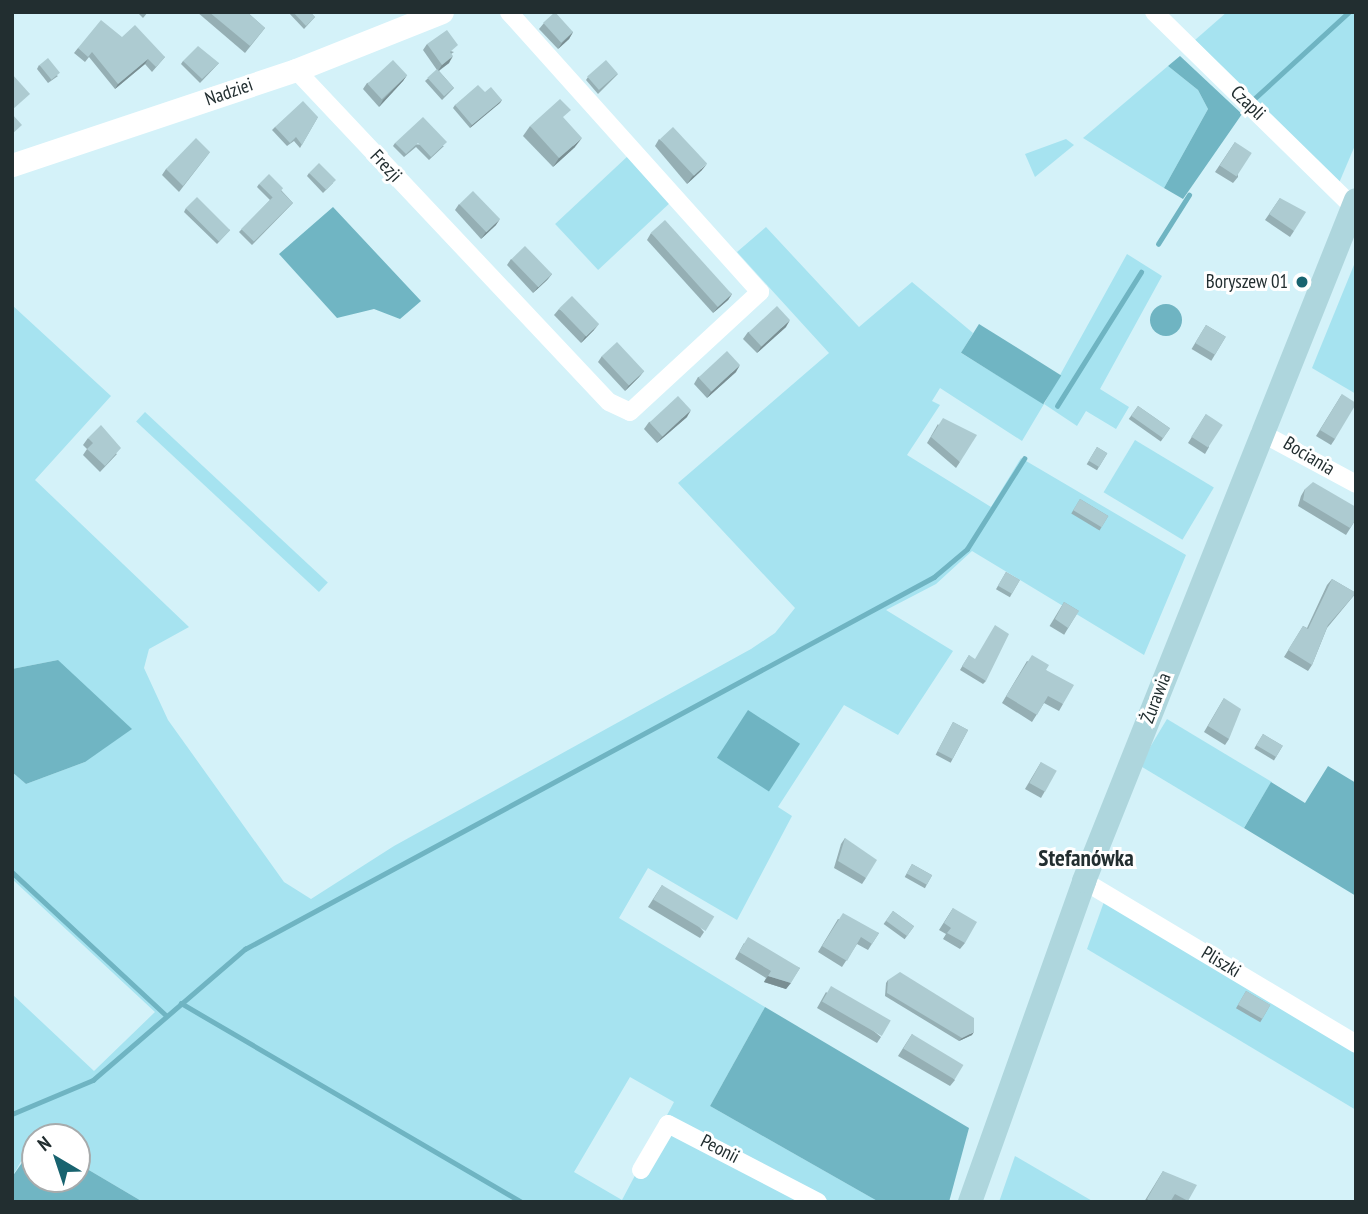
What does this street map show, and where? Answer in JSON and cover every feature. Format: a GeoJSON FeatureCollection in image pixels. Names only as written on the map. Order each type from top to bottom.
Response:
{"type":"FeatureCollection","features":[{"type":"Feature","properties":{"kind":"main road","name":"Żurawia"},"geometry":{"type":"LineString","coordinates":[[971,1202],[1084,881],[1350,200]]}},
{"type":"Feature","properties":{"kind":"street","name":"Nadziei"},"geometry":{"type":"LineString","coordinates":[[12,165],[296,69],[442,12]]}},
{"type":"Feature","properties":{"kind":"street","name":"Frezji"},"geometry":{"type":"LineString","coordinates":[[296,69],[609,402],[630,412],[760,292],[509,12]]}},
{"type":"Feature","properties":{"kind":"street","name":"Czapli"},"geometry":{"type":"LineString","coordinates":[[1154,12],[1350,200]]}},
{"type":"Feature","properties":{"kind":"street","name":"Bociania"},"geometry":{"type":"LineString","coordinates":[[1260,432],[1356,484]]}},
{"type":"Feature","properties":{"kind":"street","name":"Pliszki"},"geometry":{"type":"LineString","coordinates":[[1084,881],[1356,1044]]}},
{"type":"Feature","properties":{"kind":"street","name":"Peonii"},"geometry":{"type":"LineString","coordinates":[[641,1170],[668,1124],[818,1202]]}},
{"type":"Feature","properties":{"kind":"shaded area"},"geometry":{"type":"Polygon","coordinates":[[[1227,12],[1356,12],[1356,143],[1339,183],[1195,40],[1227,12]]]}},
{"type":"Feature","properties":{"kind":"shaded area"},"geometry":{"type":"Polygon","coordinates":[[[1180,56],[1242,114],[1183,199],[1164,188],[1208,109],[1198,90],[1168,66],[1180,56]]]}},
{"type":"Feature","properties":{"kind":"shaded area"},"geometry":{"type":"Polygon","coordinates":[[[1168,66],[1198,90],[1208,109],[1164,188],[1083,138],[1168,66]]]}},
{"type":"Feature","properties":{"kind":"shaded area"},"geometry":{"type":"Polygon","coordinates":[[[1066,139],[1074,145],[1035,177],[1025,154],[1066,139]]]}},
{"type":"Feature","properties":{"kind":"shaded area"},"geometry":{"type":"Polygon","coordinates":[[[629,155],[672,201],[598,270],[555,224],[629,155]]]}},
{"type":"Feature","properties":{"kind":"shaded area"},"geometry":{"type":"Polygon","coordinates":[[[333,207],[421,301],[400,319],[374,309],[337,318],[279,254],[333,207]]]}},
{"type":"Feature","properties":{"kind":"shaded area"},"geometry":{"type":"Polygon","coordinates":[[[766,227],[859,327],[912,282],[973,333],[961,353],[1044,404],[1022,441],[940,388],[932,401],[940,405],[907,455],[991,507],[1021,458],[1186,555],[1144,655],[972,551],[936,584],[886,610],[953,651],[898,735],[844,705],[778,807],[792,816],[737,920],[648,868],[619,918],[765,1007],[710,1106],[879,1202],[143,1202],[91,1171],[91,1123],[21,1123],[21,1161],[12,1177],[12,994],[94,1071],[155,1012],[12,879],[12,772],[26,784],[85,762],[58,660],[12,669],[12,305],[111,396],[35,480],[189,627],[149,649],[144,668],[168,720],[284,882],[311,899],[394,846],[751,649],[775,633],[795,608],[678,483],[829,353],[737,252],[766,227]],[[630,1077],[574,1172],[622,1200],[674,1102],[630,1077]]]}},
{"type":"Feature","properties":{"kind":"shaded area"},"geometry":{"type":"Polygon","coordinates":[[[1127,254],[1162,276],[1100,389],[1129,407],[1116,429],[1086,411],[1077,426],[1044,404],[1127,254]]]}},
{"type":"Feature","properties":{"kind":"shaded area"},"geometry":{"type":"Polygon","coordinates":[[[1356,260],[1356,394],[1312,368],[1356,260]]]}},
{"type":"Feature","properties":{"kind":"shaded area"},"geometry":{"type":"Polygon","coordinates":[[[1166,304],[1177,309],[1182,320],[1177,331],[1166,336],[1155,331],[1150,320],[1155,309],[1166,304]]]}},
{"type":"Feature","properties":{"kind":"shaded area"},"geometry":{"type":"Polygon","coordinates":[[[979,324],[1061,375],[1043,404],[961,353],[979,324]]]}},
{"type":"Feature","properties":{"kind":"shaded area"},"geometry":{"type":"Polygon","coordinates":[[[145,412],[328,582],[319,592],[136,422],[145,412]]]}},
{"type":"Feature","properties":{"kind":"shaded area"},"geometry":{"type":"Polygon","coordinates":[[[1135,440],[1214,487],[1182,540],[1104,492],[1135,440]]]}},
{"type":"Feature","properties":{"kind":"shaded area"},"geometry":{"type":"Polygon","coordinates":[[[58,660],[132,729],[85,762],[26,784],[12,772],[12,669],[58,660]]]}},
{"type":"Feature","properties":{"kind":"shaded area"},"geometry":{"type":"Polygon","coordinates":[[[748,710],[800,744],[769,792],[717,758],[748,710]]]}},
{"type":"Feature","properties":{"kind":"shaded area"},"geometry":{"type":"Polygon","coordinates":[[[1167,719],[1272,782],[1244,828],[1139,765],[1167,719]]]}},
{"type":"Feature","properties":{"kind":"shaded area"},"geometry":{"type":"Polygon","coordinates":[[[1328,766],[1356,783],[1356,896],[1244,828],[1271,782],[1305,803],[1328,766]]]}},
{"type":"Feature","properties":{"kind":"shaded area"},"geometry":{"type":"Polygon","coordinates":[[[1105,899],[1356,1051],[1356,1110],[1087,949],[1105,899]]]}},
{"type":"Feature","properties":{"kind":"shaded area"},"geometry":{"type":"Polygon","coordinates":[[[765,1007],[969,1128],[949,1202],[879,1202],[710,1106],[765,1007]]]}},
{"type":"Feature","properties":{"kind":"shaded area"},"geometry":{"type":"Polygon","coordinates":[[[1015,1156],[1094,1202],[999,1202],[1015,1156]]]}},
{"type":"Feature","properties":{"kind":"shaded area"},"geometry":{"type":"Polygon","coordinates":[[[21,1164],[21,1193],[91,1193],[91,1171],[143,1202],[12,1202],[12,1177],[21,1164]]]}},
{"type":"Feature","properties":{"kind":"building"},"geometry":{"type":"Polygon","coordinates":[[[209,12],[247,12],[265,28],[250,46],[209,12]]]}},
{"type":"Feature","properties":{"kind":"building"},"geometry":{"type":"Polygon","coordinates":[[[293,12],[310,12],[315,17],[306,26],[293,12]]]}},
{"type":"Feature","properties":{"kind":"building"},"geometry":{"type":"Polygon","coordinates":[[[555,12],[573,32],[561,43],[543,23],[555,12]]]}},
{"type":"Feature","properties":{"kind":"building"},"geometry":{"type":"Polygon","coordinates":[[[101,20],[122,37],[135,25],[165,57],[156,67],[148,59],[118,84],[92,52],[88,57],[78,48],[101,20]]]}},
{"type":"Feature","properties":{"kind":"building"},"geometry":{"type":"Polygon","coordinates":[[[447,30],[458,45],[450,52],[453,56],[442,65],[427,44],[447,30]]]}},
{"type":"Feature","properties":{"kind":"building"},"geometry":{"type":"Polygon","coordinates":[[[198,46],[219,63],[202,79],[183,61],[198,46]]]}},
{"type":"Feature","properties":{"kind":"building"},"geometry":{"type":"Polygon","coordinates":[[[48,58],[60,73],[51,80],[39,65],[48,58]]]}},
{"type":"Feature","properties":{"kind":"building"},"geometry":{"type":"Polygon","coordinates":[[[393,60],[407,75],[382,99],[367,84],[393,60]]]}},
{"type":"Feature","properties":{"kind":"building"},"geometry":{"type":"Polygon","coordinates":[[[606,60],[618,74],[599,90],[587,76],[606,60]]]}},
{"type":"Feature","properties":{"kind":"building"},"geometry":{"type":"Polygon","coordinates":[[[437,69],[454,88],[444,96],[427,78],[437,69]]]}},
{"type":"Feature","properties":{"kind":"building"},"geometry":{"type":"Polygon","coordinates":[[[12,74],[30,94],[12,110],[12,74]]]}},
{"type":"Feature","properties":{"kind":"building"},"geometry":{"type":"Polygon","coordinates":[[[478,85],[485,92],[491,87],[502,100],[472,125],[455,105],[478,85]]]}},
{"type":"Feature","properties":{"kind":"building"},"geometry":{"type":"Polygon","coordinates":[[[560,99],[571,110],[563,117],[582,138],[559,158],[530,126],[560,99]]]}},
{"type":"Feature","properties":{"kind":"building"},"geometry":{"type":"Polygon","coordinates":[[[303,101],[318,117],[302,145],[296,137],[290,143],[275,127],[303,101]]]}},
{"type":"Feature","properties":{"kind":"building"},"geometry":{"type":"Polygon","coordinates":[[[12,114],[22,125],[12,134],[12,114]]]}},
{"type":"Feature","properties":{"kind":"building"},"geometry":{"type":"Polygon","coordinates":[[[423,117],[447,142],[431,157],[418,143],[406,154],[395,143],[423,117]]]}},
{"type":"Feature","properties":{"kind":"building"},"geometry":{"type":"Polygon","coordinates":[[[673,127],[707,164],[694,176],[660,139],[673,127]]]}},
{"type":"Feature","properties":{"kind":"building"},"geometry":{"type":"Polygon","coordinates":[[[196,138],[210,152],[183,186],[166,169],[196,138]]]}},
{"type":"Feature","properties":{"kind":"building"},"geometry":{"type":"Polygon","coordinates":[[[1235,142],[1252,153],[1237,176],[1220,165],[1235,142]]]}},
{"type":"Feature","properties":{"kind":"building"},"geometry":{"type":"Polygon","coordinates":[[[319,163],[336,180],[326,190],[309,173],[319,163]]]}},
{"type":"Feature","properties":{"kind":"building"},"geometry":{"type":"Polygon","coordinates":[[[269,174],[283,188],[273,198],[259,184],[269,174]]]}},
{"type":"Feature","properties":{"kind":"building"},"geometry":{"type":"Polygon","coordinates":[[[280,190],[293,203],[254,242],[241,229],[280,190]]]}},
{"type":"Feature","properties":{"kind":"building"},"geometry":{"type":"Polygon","coordinates":[[[473,191],[500,219],[486,232],[459,204],[473,191]]]}},
{"type":"Feature","properties":{"kind":"building"},"geometry":{"type":"Polygon","coordinates":[[[197,197],[230,230],[219,242],[186,208],[197,197]]]}},
{"type":"Feature","properties":{"kind":"building"},"geometry":{"type":"Polygon","coordinates":[[[1280,198],[1306,212],[1294,231],[1269,214],[1280,198]]]}},
{"type":"Feature","properties":{"kind":"building"},"geometry":{"type":"Polygon","coordinates":[[[665,220],[732,294],[718,307],[651,233],[665,220]]]}},
{"type":"Feature","properties":{"kind":"building"},"geometry":{"type":"Polygon","coordinates":[[[525,246],[552,274],[538,287],[511,259],[525,246]]]}},
{"type":"Feature","properties":{"kind":"building"},"geometry":{"type":"Polygon","coordinates":[[[572,296],[599,324],[586,337],[559,309],[572,296]]]}},
{"type":"Feature","properties":{"kind":"building"},"geometry":{"type":"Polygon","coordinates":[[[777,306],[790,320],[761,346],[748,333],[777,306]]]}},
{"type":"Feature","properties":{"kind":"building"},"geometry":{"type":"Polygon","coordinates":[[[1206,325],[1226,337],[1215,355],[1195,343],[1206,325]]]}},
{"type":"Feature","properties":{"kind":"building"},"geometry":{"type":"Polygon","coordinates":[[[617,342],[644,371],[629,386],[602,356],[617,342]]]}},
{"type":"Feature","properties":{"kind":"building"},"geometry":{"type":"Polygon","coordinates":[[[727,351],[740,365],[711,391],[698,378],[727,351]]]}},
{"type":"Feature","properties":{"kind":"building"},"geometry":{"type":"Polygon","coordinates":[[[1342,394],[1356,404],[1335,439],[1320,430],[1342,394]]]}},
{"type":"Feature","properties":{"kind":"building"},"geometry":{"type":"Polygon","coordinates":[[[678,396],[691,410],[662,436],[649,423],[678,396]]]}},
{"type":"Feature","properties":{"kind":"building"},"geometry":{"type":"Polygon","coordinates":[[[1138,406],[1170,428],[1163,438],[1131,416],[1138,406]]]}},
{"type":"Feature","properties":{"kind":"building"},"geometry":{"type":"Polygon","coordinates":[[[1206,414],[1223,425],[1208,448],[1191,437],[1206,414]]]}},
{"type":"Feature","properties":{"kind":"building"},"geometry":{"type":"Polygon","coordinates":[[[943,418],[977,435],[960,462],[931,437],[943,418]]]}},
{"type":"Feature","properties":{"kind":"building"},"geometry":{"type":"Polygon","coordinates":[[[101,425],[121,448],[105,466],[87,449],[93,443],[88,438],[101,425]]]}},
{"type":"Feature","properties":{"kind":"building"},"geometry":{"type":"Polygon","coordinates":[[[1097,447],[1107,453],[1099,467],[1089,461],[1097,447]]]}},
{"type":"Feature","properties":{"kind":"building"},"geometry":{"type":"Polygon","coordinates":[[[1313,482],[1356,507],[1356,519],[1350,528],[1303,500],[1305,489],[1313,482]]]}},
{"type":"Feature","properties":{"kind":"building"},"geometry":{"type":"Polygon","coordinates":[[[1080,499],[1108,516],[1102,527],[1073,510],[1080,499]]]}},
{"type":"Feature","properties":{"kind":"building"},"geometry":{"type":"Polygon","coordinates":[[[1006,572],[1020,580],[1012,594],[998,586],[1006,572]]]}},
{"type":"Feature","properties":{"kind":"building"},"geometry":{"type":"Polygon","coordinates":[[[1332,579],[1356,593],[1328,625],[1312,665],[1288,650],[1303,626],[1308,629],[1332,579]]]}},
{"type":"Feature","properties":{"kind":"building"},"geometry":{"type":"Polygon","coordinates":[[[1064,602],[1079,611],[1068,628],[1055,619],[1064,602]]]}},
{"type":"Feature","properties":{"kind":"building"},"geometry":{"type":"Polygon","coordinates":[[[995,625],[1009,634],[986,681],[962,666],[969,655],[975,659],[995,625]]]}},
{"type":"Feature","properties":{"kind":"building"},"geometry":{"type":"Polygon","coordinates":[[[1032,655],[1049,665],[1046,670],[1074,685],[1063,704],[1048,696],[1037,715],[1006,696],[1032,655]]]}},
{"type":"Feature","properties":{"kind":"building"},"geometry":{"type":"Polygon","coordinates":[[[1224,698],[1241,709],[1229,739],[1208,726],[1224,698]]]}},
{"type":"Feature","properties":{"kind":"building"},"geometry":{"type":"Polygon","coordinates":[[[953,722],[968,730],[953,759],[938,751],[953,722]]]}},
{"type":"Feature","properties":{"kind":"building"},"geometry":{"type":"Polygon","coordinates":[[[1263,734],[1283,746],[1276,757],[1256,745],[1263,734]]]}},
{"type":"Feature","properties":{"kind":"building"},"geometry":{"type":"Polygon","coordinates":[[[1041,762],[1057,771],[1045,792],[1029,783],[1041,762]]]}},
{"type":"Feature","properties":{"kind":"building"},"geometry":{"type":"Polygon","coordinates":[[[845,838],[877,860],[866,878],[838,861],[845,838]]]}},
{"type":"Feature","properties":{"kind":"building"},"geometry":{"type":"Polygon","coordinates":[[[912,864],[932,875],[927,885],[907,874],[912,864]]]}},
{"type":"Feature","properties":{"kind":"building"},"geometry":{"type":"Polygon","coordinates":[[[662,885],[714,916],[706,931],[653,900],[662,885]]]}},
{"type":"Feature","properties":{"kind":"building"},"geometry":{"type":"Polygon","coordinates":[[[953,908],[977,922],[965,943],[947,933],[951,928],[944,923],[953,908]]]}},
{"type":"Feature","properties":{"kind":"building"},"geometry":{"type":"Polygon","coordinates":[[[893,911],[914,926],[907,936],[886,921],[893,911]]]}},
{"type":"Feature","properties":{"kind":"building"},"geometry":{"type":"Polygon","coordinates":[[[843,913],[879,933],[872,944],[861,937],[847,961],[822,946],[843,913]]]}},
{"type":"Feature","properties":{"kind":"building"},"geometry":{"type":"Polygon","coordinates":[[[748,937],[800,968],[791,983],[768,976],[771,971],[739,952],[748,937]]]}},
{"type":"Feature","properties":{"kind":"building"},"geometry":{"type":"Polygon","coordinates":[[[900,972],[974,1018],[974,1032],[962,1038],[887,993],[888,980],[900,972]]]}},
{"type":"Feature","properties":{"kind":"building"},"geometry":{"type":"Polygon","coordinates":[[[831,986],[891,1020],[882,1036],[822,1002],[831,986]]]}},
{"type":"Feature","properties":{"kind":"building"},"geometry":{"type":"Polygon","coordinates":[[[1246,991],[1270,1005],[1262,1019],[1238,1005],[1246,991]]]}},
{"type":"Feature","properties":{"kind":"building"},"geometry":{"type":"Polygon","coordinates":[[[912,1034],[963,1065],[955,1079],[903,1049],[912,1034]]]}},
{"type":"Feature","properties":{"kind":"building"},"geometry":{"type":"Polygon","coordinates":[[[1163,1171],[1197,1185],[1188,1201],[1175,1194],[1170,1202],[1151,1202],[1147,1199],[1163,1171]]]}},
{"type":"Feature","properties":{"kind":"waterway"},"geometry":{"type":"LineString","coordinates":[[1254,99],[1349,12]]}},
{"type":"Feature","properties":{"kind":"waterway"},"geometry":{"type":"LineString","coordinates":[[1158,244],[1189,195]]}},
{"type":"Feature","properties":{"kind":"waterway"},"geometry":{"type":"LineString","coordinates":[[1057,406],[1141,272]]}},
{"type":"Feature","properties":{"kind":"waterway"},"geometry":{"type":"LineString","coordinates":[[12,1114],[93,1080],[245,949],[934,577],[967,549],[1024,459]]}},
{"type":"Feature","properties":{"kind":"waterway"},"geometry":{"type":"LineString","coordinates":[[12,872],[166,1015]]}},
{"type":"Feature","properties":{"kind":"waterway"},"geometry":{"type":"LineString","coordinates":[[181,1003],[522,1202]]}},
{"type":"Feature","properties":{"kind":"place","name":"Boryszew 01"},"geometry":{"type":"Point","coordinates":[1302,282]}},
{"type":"Feature","properties":{"kind":"district","name":"Stefanówka"},"geometry":{"type":"Point","coordinates":[1086,858]}}]}
